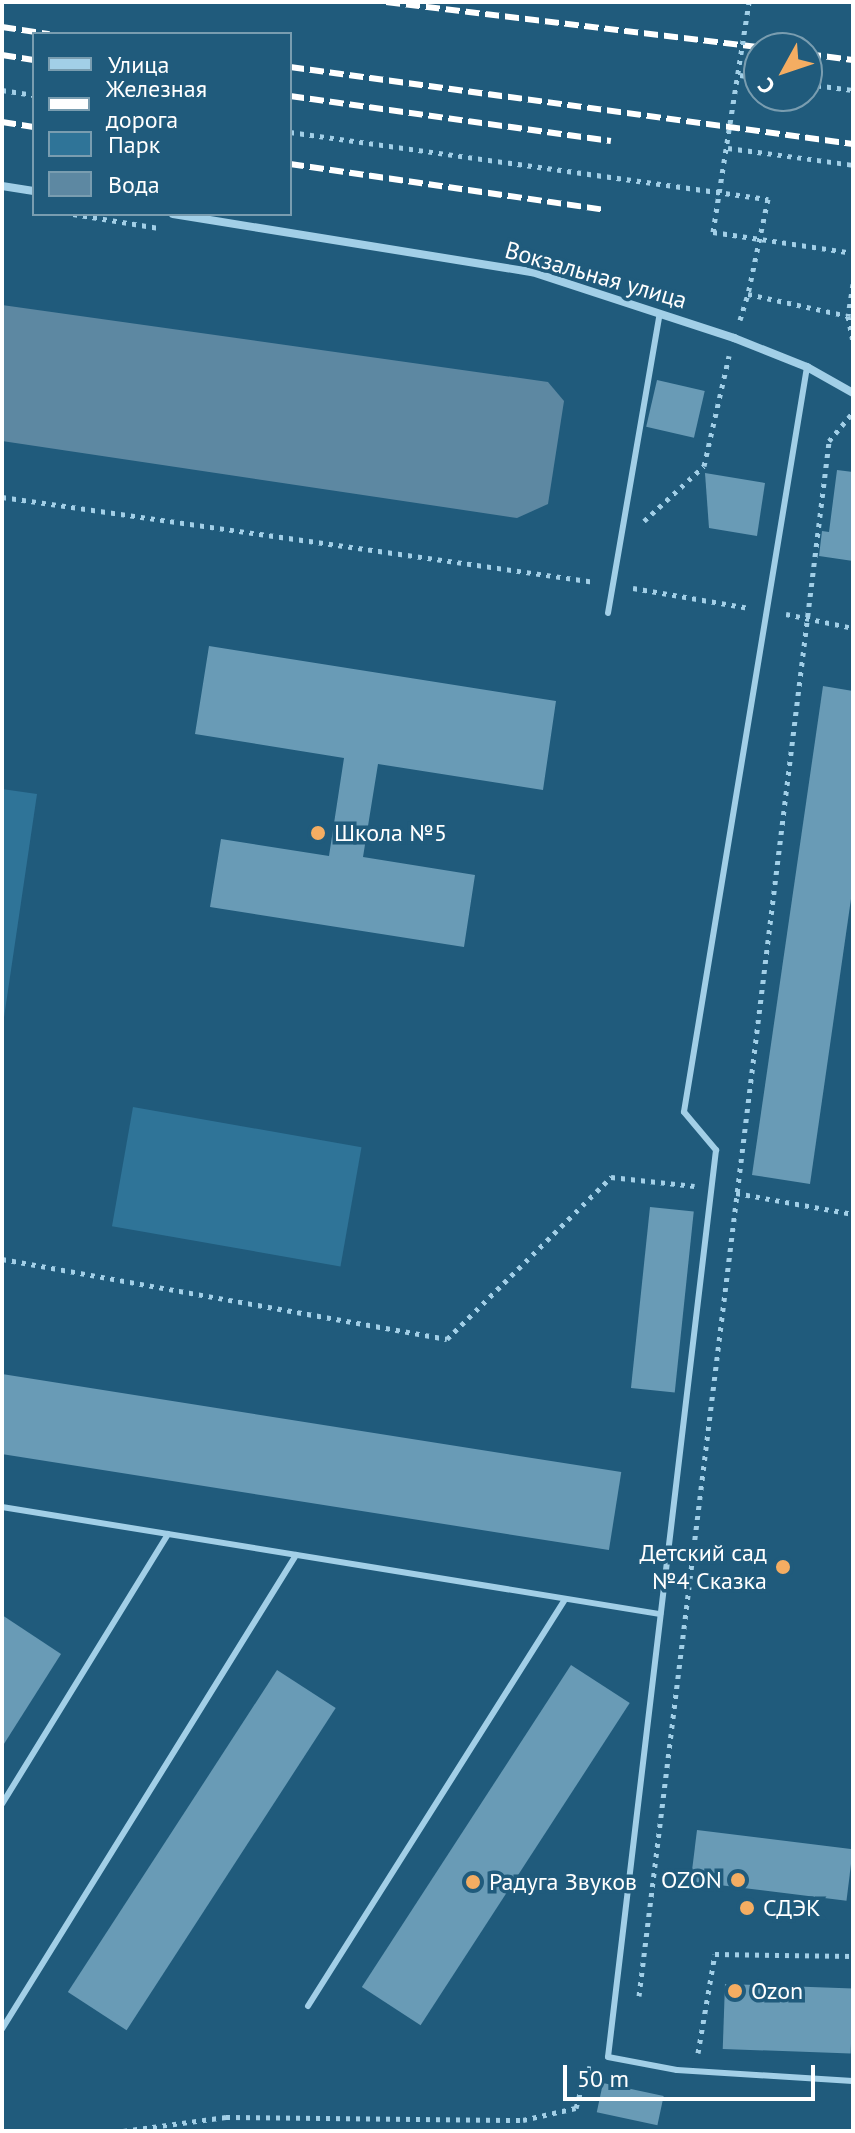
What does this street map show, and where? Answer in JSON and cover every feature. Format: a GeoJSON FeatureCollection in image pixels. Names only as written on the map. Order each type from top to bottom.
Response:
{"type":"FeatureCollection","features":[{"type":"Feature","properties":{"kind":"street"},"geometry":{"type":"LineString","coordinates":[[2,186],[32,191]]}},
{"type":"Feature","properties":{"kind":"street","name":"Вокзальная улица"},"geometry":{"type":"LineString","coordinates":[[185,216],[532,272],[660,313],[807,367],[853,393]]}},
{"type":"Feature","properties":{"kind":"lane"},"geometry":{"type":"LineString","coordinates":[[608,613],[660,313]]}},
{"type":"Feature","properties":{"kind":"lane"},"geometry":{"type":"LineString","coordinates":[[807,367],[684,1112],[716,1150],[608,2057],[695,2072],[853,2081]]}},
{"type":"Feature","properties":{"kind":"lane"},"geometry":{"type":"LineString","coordinates":[[2,1507],[660,1614]]}},
{"type":"Feature","properties":{"kind":"lane"},"geometry":{"type":"LineString","coordinates":[[2,1804],[168,1534]]}},
{"type":"Feature","properties":{"kind":"lane"},"geometry":{"type":"LineString","coordinates":[[2,2029],[296,1555]]}},
{"type":"Feature","properties":{"kind":"lane"},"geometry":{"type":"LineString","coordinates":[[308,2006],[565,1599]]}},
{"type":"Feature","properties":{"kind":"path"},"geometry":{"type":"LineString","coordinates":[[750,2],[728,148],[853,165]]}},
{"type":"Feature","properties":{"kind":"path"},"geometry":{"type":"LineString","coordinates":[[750,2],[713,232],[853,253]]}},
{"type":"Feature","properties":{"kind":"path"},"geometry":{"type":"LineString","coordinates":[[823,86],[853,90]]}},
{"type":"Feature","properties":{"kind":"path"},"geometry":{"type":"LineString","coordinates":[[2,90],[32,95]]}},
{"type":"Feature","properties":{"kind":"path"},"geometry":{"type":"LineString","coordinates":[[292,132],[768,199],[748,294],[848,316]]}},
{"type":"Feature","properties":{"kind":"path"},"geometry":{"type":"LineString","coordinates":[[853,284],[848,316],[853,341]]}},
{"type":"Feature","properties":{"kind":"path"},"geometry":{"type":"LineString","coordinates":[[620,543],[704,466],[730,351]]}},
{"type":"Feature","properties":{"kind":"path"},"geometry":{"type":"LineString","coordinates":[[638,1999],[829,441],[853,413]]}},
{"type":"Feature","properties":{"kind":"path"},"geometry":{"type":"LineString","coordinates":[[2,497],[613,584],[853,628]]}},
{"type":"Feature","properties":{"kind":"path"},"geometry":{"type":"LineString","coordinates":[[2,1259],[447,1339],[611,1177],[711,1188],[853,1214]]}},
{"type":"Feature","properties":{"kind":"path"},"geometry":{"type":"LineString","coordinates":[[695,2072],[715,1954],[853,1956]]}},
{"type":"Feature","properties":{"kind":"path"},"geometry":{"type":"LineString","coordinates":[[123,2131],[226,2117],[523,2120],[576,2108],[587,2068],[601,2070]]}},
{"type":"Feature","properties":{"kind":"green space"},"geometry":{"type":"Polygon","coordinates":[[[2,789],[37,794],[2,1031],[2,789]]]}},
{"type":"Feature","properties":{"kind":"green space"},"geometry":{"type":"Polygon","coordinates":[[[133,1107],[361,1147],[340,1266],[112,1226],[133,1107]]]}},
{"type":"Feature","properties":{"kind":"water"},"geometry":{"type":"Polygon","coordinates":[[[2,305],[548,382],[564,401],[548,504],[517,518],[2,441],[2,305]]]}},
{"type":"Feature","properties":{"kind":"building"},"geometry":{"type":"Polygon","coordinates":[[[657,380],[705,391],[694,438],[646,427],[657,380]]]}},
{"type":"Feature","properties":{"kind":"building"},"geometry":{"type":"Polygon","coordinates":[[[837,470],[853,472],[853,561],[819,556],[822,531],[829,532],[837,470]]]}},
{"type":"Feature","properties":{"kind":"building"},"geometry":{"type":"Polygon","coordinates":[[[705,473],[765,483],[757,536],[709,528],[705,473]]]}},
{"type":"Feature","properties":{"kind":"building"},"geometry":{"type":"Polygon","coordinates":[[[209,646],[556,701],[543,790],[378,764],[363,857],[475,875],[464,947],[210,907],[221,839],[329,856],[344,758],[195,734],[209,646]]]}},
{"type":"Feature","properties":{"kind":"building"},"geometry":{"type":"Polygon","coordinates":[[[823,686],[853,691],[853,885],[810,1184],[752,1175],[823,686]]]}},
{"type":"Feature","properties":{"kind":"building"},"geometry":{"type":"Polygon","coordinates":[[[650,1207],[694,1212],[675,1393],[631,1388],[650,1207]]]}},
{"type":"Feature","properties":{"kind":"building"},"geometry":{"type":"Polygon","coordinates":[[[2,1374],[621,1472],[609,1550],[2,1454],[2,1374]]]}},
{"type":"Feature","properties":{"kind":"building"},"geometry":{"type":"Polygon","coordinates":[[[2,1615],[61,1654],[2,1747],[2,1615]]]}},
{"type":"Feature","properties":{"kind":"building"},"geometry":{"type":"Polygon","coordinates":[[[571,1665],[630,1703],[421,2025],[362,1987],[571,1665]]]}},
{"type":"Feature","properties":{"kind":"building"},"geometry":{"type":"Polygon","coordinates":[[[277,1670],[336,1708],[127,2030],[68,1992],[277,1670]]]}},
{"type":"Feature","properties":{"kind":"building"},"geometry":{"type":"Polygon","coordinates":[[[697,1830],[853,1849],[846,1901],[691,1882],[697,1830]]]}},
{"type":"Feature","properties":{"kind":"building"},"geometry":{"type":"Polygon","coordinates":[[[725,1984],[853,1988],[851,2053],[723,2049],[725,1984]]]}},
{"type":"Feature","properties":{"kind":"building"},"geometry":{"type":"Polygon","coordinates":[[[603,2083],[664,2096],[657,2125],[597,2112],[603,2083]]]}},
{"type":"Feature","properties":{"kind":"railway"},"geometry":{"type":"LineString","coordinates":[[386,2],[743,45]]}},
{"type":"Feature","properties":{"kind":"railway"},"geometry":{"type":"LineString","coordinates":[[2,27],[36,32]]}},
{"type":"Feature","properties":{"kind":"railway"},"geometry":{"type":"LineString","coordinates":[[2,55],[32,60]]}},
{"type":"Feature","properties":{"kind":"railway"},"geometry":{"type":"LineString","coordinates":[[823,56],[853,60]]}},
{"type":"Feature","properties":{"kind":"railway"},"geometry":{"type":"LineString","coordinates":[[292,67],[853,144]]}},
{"type":"Feature","properties":{"kind":"railway"},"geometry":{"type":"LineString","coordinates":[[292,96],[611,141]]}},
{"type":"Feature","properties":{"kind":"railway"},"geometry":{"type":"LineString","coordinates":[[2,122],[32,127]]}},
{"type":"Feature","properties":{"kind":"railway"},"geometry":{"type":"LineString","coordinates":[[292,164],[605,210]]}},
{"type":"Feature","properties":{"kind":"place","name":"Школа №5"},"geometry":{"type":"Point","coordinates":[318,833]}},
{"type":"Feature","properties":{"kind":"place","name":"Детский сад №4 Сказка"},"geometry":{"type":"Point","coordinates":[783,1567]}},
{"type":"Feature","properties":{"kind":"place","name":"OZON"},"geometry":{"type":"Point","coordinates":[738,1880]}},
{"type":"Feature","properties":{"kind":"place","name":"Радуга Звуков"},"geometry":{"type":"Point","coordinates":[473,1882]}},
{"type":"Feature","properties":{"kind":"place","name":"СДЭК"},"geometry":{"type":"Point","coordinates":[747,1908]}},
{"type":"Feature","properties":{"kind":"place","name":"Ozon"},"geometry":{"type":"Point","coordinates":[735,1991]}}]}
